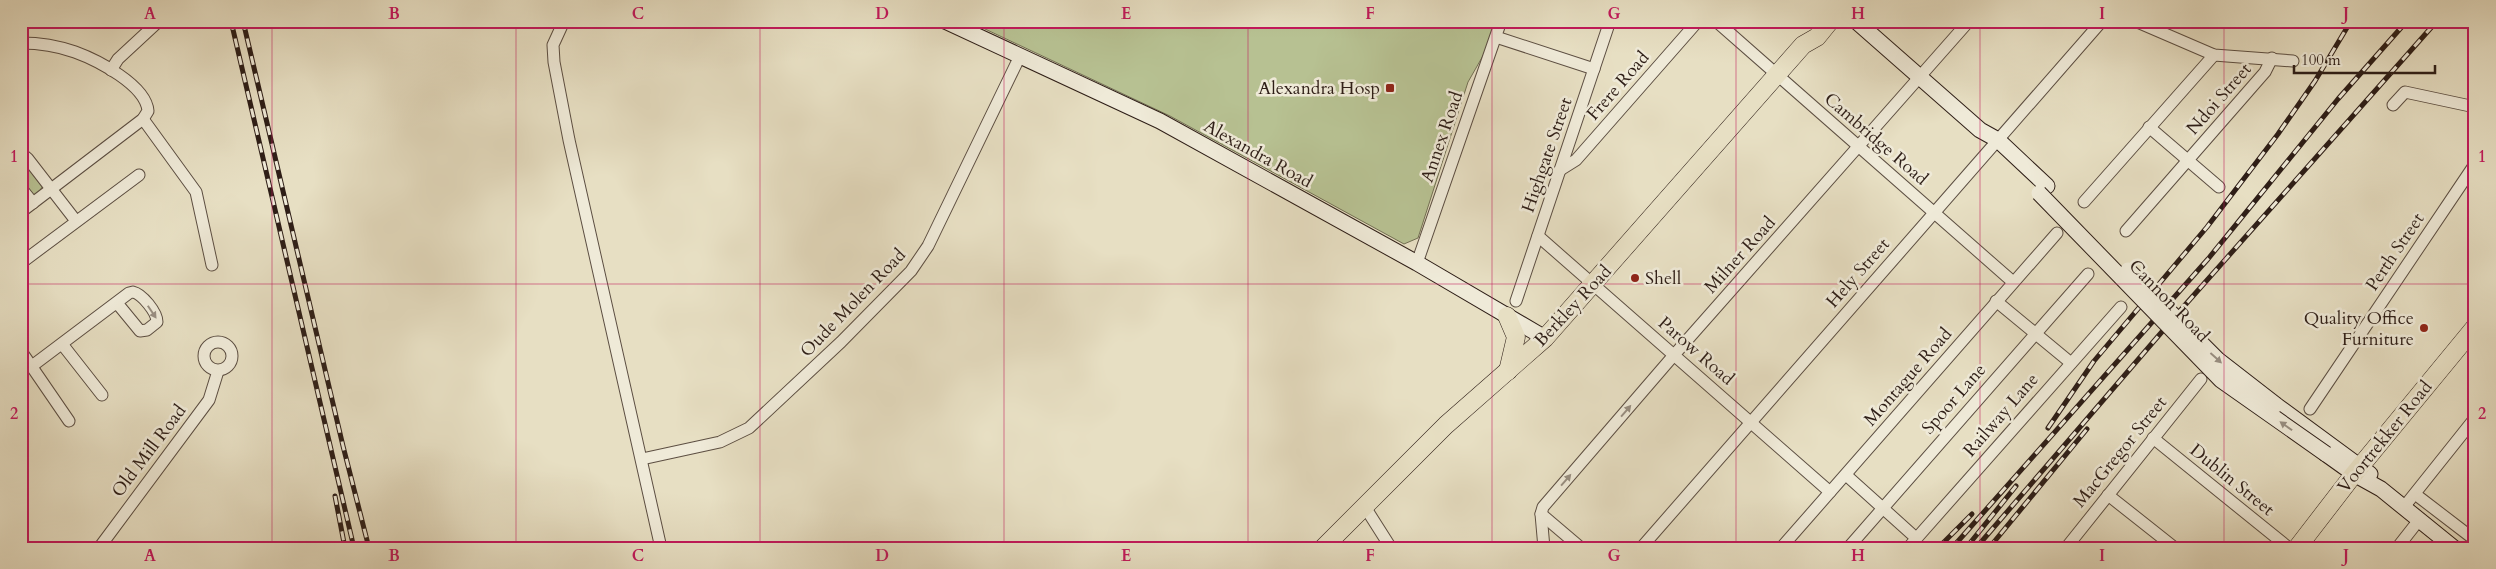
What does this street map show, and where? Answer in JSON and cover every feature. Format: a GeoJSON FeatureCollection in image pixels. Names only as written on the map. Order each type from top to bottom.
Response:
{"type":"FeatureCollection","features":[{"type":"Feature","properties":{"kind":"main road","name":"Alexandra Road"},"geometry":{"type":"LineString","coordinates":[[945,21],[1160,121],[1417,263],[1545,338]]}},
{"type":"Feature","properties":{"kind":"main road","name":"Berkley Road"},"geometry":{"type":"LineString","coordinates":[[1803,46],[1810,30],[1818,21]]}},
{"type":"Feature","properties":{"kind":"main road","name":"Berkley Road"},"geometry":{"type":"LineString","coordinates":[[1323,548],[1446,425],[1545,338],[1803,46],[1817,36],[1830,21]]}},
{"type":"Feature","properties":{"kind":"main road","name":"Cannon Road"},"geometry":{"type":"LineString","coordinates":[[1856,21],[1995,144],[2237,377],[2358,470],[2454,548]]}},
{"type":"Feature","properties":{"kind":"main road"},"geometry":{"type":"LineString","coordinates":[[1507,316],[1516,337],[1508,372]]}},
{"type":"Feature","properties":{"kind":"main road","name":"Voortrekker Road"},"geometry":{"type":"LineString","coordinates":[[2297,548],[2475,327]]}},
{"type":"Feature","properties":{"kind":"street"},"geometry":{"type":"LineString","coordinates":[[111,70],[118,59],[159,21]]}},
{"type":"Feature","properties":{"kind":"street"},"geometry":{"type":"LineString","coordinates":[[564,21],[554,45],[554,62],[569,140],[661,548]]}},
{"type":"Feature","properties":{"kind":"street","name":"Annex Road"},"geometry":{"type":"LineString","coordinates":[[1417,263],[1501,21]]}},
{"type":"Feature","properties":{"kind":"street","name":"Highgate Street"},"geometry":{"type":"LineString","coordinates":[[1516,301],[1610,21]]}},
{"type":"Feature","properties":{"kind":"street","name":"Frere Road"},"geometry":{"type":"LineString","coordinates":[[1560,170],[1576,160],[1698,21]]}},
{"type":"Feature","properties":{"kind":"street","name":"Cambridge Road"},"geometry":{"type":"LineString","coordinates":[[1716,21],[2014,282]]}},
{"type":"Feature","properties":{"kind":"street","name":"Milner Road"},"geometry":{"type":"LineString","coordinates":[[1541,514],[1543,507],[1674,355],[1969,21]]}},
{"type":"Feature","properties":{"kind":"street","name":"Hely Street"},"geometry":{"type":"LineString","coordinates":[[1641,548],[2102,21]]}},
{"type":"Feature","properties":{"kind":"street"},"geometry":{"type":"LineString","coordinates":[[2135,21],[2214,55],[2293,60]]}},
{"type":"Feature","properties":{"kind":"street"},"geometry":{"type":"LineString","coordinates":[[1496,37],[1594,69]]}},
{"type":"Feature","properties":{"kind":"street"},"geometry":{"type":"LineString","coordinates":[[21,43],[50,46],[76,52],[111,70],[141,93],[148,106],[148,111],[143,119],[21,212]]}},
{"type":"Feature","properties":{"kind":"street"},"geometry":{"type":"LineString","coordinates":[[2084,202],[2214,55]]}},
{"type":"Feature","properties":{"kind":"street","name":"Oude Molen Road"},"geometry":{"type":"LineString","coordinates":[[642,459],[720,442],[749,428],[841,342],[911,270],[928,246],[1020,56]]}},
{"type":"Feature","properties":{"kind":"street","name":"Ndoi Street"},"geometry":{"type":"LineString","coordinates":[[2126,231],[2266,72],[2272,58]]}},
{"type":"Feature","properties":{"kind":"street"},"geometry":{"type":"LineString","coordinates":[[2393,104],[2405,92],[2475,107]]}},
{"type":"Feature","properties":{"kind":"street"},"geometry":{"type":"LineString","coordinates":[[143,119],[196,192],[212,265]]}},
{"type":"Feature","properties":{"kind":"street","name":"Ndoi Street"},"geometry":{"type":"LineString","coordinates":[[2149,127],[2220,187]]}},
{"type":"Feature","properties":{"kind":"street"},"geometry":{"type":"LineString","coordinates":[[21,153],[76,221]]}},
{"type":"Feature","properties":{"kind":"street","name":"Perth Street"},"geometry":{"type":"LineString","coordinates":[[2310,409],[2475,164]]}},
{"type":"Feature","properties":{"kind":"street"},"geometry":{"type":"LineString","coordinates":[[21,263],[139,175]]}},
{"type":"Feature","properties":{"kind":"street"},"geometry":{"type":"LineString","coordinates":[[21,188],[33,203]]}},
{"type":"Feature","properties":{"kind":"street","name":"Montague Road"},"geometry":{"type":"LineString","coordinates":[[1781,548],[2057,233]]}},
{"type":"Feature","properties":{"kind":"street","name":"Parow Road"},"geometry":{"type":"LineString","coordinates":[[1538,236],[1830,492]]}},
{"type":"Feature","properties":{"kind":"street","name":"Spoor Lane"},"geometry":{"type":"LineString","coordinates":[[1848,548],[2088,274]]}},
{"type":"Feature","properties":{"kind":"street"},"geometry":{"type":"LineString","coordinates":[[1996,301],[2071,363]]}},
{"type":"Feature","properties":{"kind":"street"},"geometry":{"type":"LineString","coordinates":[[32,366],[117,303]]}},
{"type":"Feature","properties":{"kind":"street","name":"Railway Lane"},"geometry":{"type":"LineString","coordinates":[[1908,548],[2121,307]]}},
{"type":"Feature","properties":{"kind":"street"},"geometry":{"type":"LineString","coordinates":[[62,344],[102,395]]}},
{"type":"Feature","properties":{"kind":"street"},"geometry":{"type":"LineString","coordinates":[[21,351],[69,421]]}},
{"type":"Feature","properties":{"kind":"street","name":"Old Mill Road"},"geometry":{"type":"LineString","coordinates":[[99,548],[209,400],[218,371]]}},
{"type":"Feature","properties":{"kind":"street","name":"MacGregor Street"},"geometry":{"type":"LineString","coordinates":[[2070,546],[2108,495],[2201,379]]}},
{"type":"Feature","properties":{"kind":"street"},"geometry":{"type":"LineString","coordinates":[[2404,507],[2475,418]]}},
{"type":"Feature","properties":{"kind":"street","name":"Dublin Street"},"geometry":{"type":"LineString","coordinates":[[2154,438],[2289,548]]}},
{"type":"Feature","properties":{"kind":"street"},"geometry":{"type":"LineString","coordinates":[[1846,476],[1916,538]]}},
{"type":"Feature","properties":{"kind":"street"},"geometry":{"type":"LineString","coordinates":[[2415,494],[2475,540]]}},
{"type":"Feature","properties":{"kind":"street"},"geometry":{"type":"LineString","coordinates":[[2108,495],[2175,548]]}},
{"type":"Feature","properties":{"kind":"street"},"geometry":{"type":"LineString","coordinates":[[1365,506],[1391,548]]}},
{"type":"Feature","properties":{"kind":"street"},"geometry":{"type":"LineString","coordinates":[[1541,514],[1544,548]]}},
{"type":"Feature","properties":{"kind":"street"},"geometry":{"type":"LineString","coordinates":[[1541,514],[1581,548]]}},
{"type":"Feature","properties":{"kind":"street"},"geometry":{"type":"LineString","coordinates":[[2397,548],[2419,520]]}},
{"type":"Feature","properties":{"kind":"green space"},"geometry":{"type":"Polygon","coordinates":[[[968,21],[1496,21],[1488,47],[1468,82],[1418,238],[1404,244],[1170,116],[968,21]]]}},
{"type":"Feature","properties":{"kind":"green space"},"geometry":{"type":"Polygon","coordinates":[[[21,157],[43,186],[37,194],[31,195],[21,183],[21,157]]]}},
{"type":"Feature","properties":{"kind":"railway"},"geometry":{"type":"LineString","coordinates":[[231,21],[354,548]]}},
{"type":"Feature","properties":{"kind":"railway"},"geometry":{"type":"LineString","coordinates":[[243,21],[343,446],[369,548]]}},
{"type":"Feature","properties":{"kind":"railway"},"geometry":{"type":"LineString","coordinates":[[2048,428],[2094,361],[2207,227],[2278,134],[2315,81],[2351,21]]}},
{"type":"Feature","properties":{"kind":"railway"},"geometry":{"type":"LineString","coordinates":[[1952,548],[2208,259],[2338,99],[2407,21]]}},
{"type":"Feature","properties":{"kind":"railway"},"geometry":{"type":"LineString","coordinates":[[1976,548],[2185,305],[2437,21]]}},
{"type":"Feature","properties":{"kind":"railway"},"geometry":{"type":"LineString","coordinates":[[1989,548],[2087,429]]}},
{"type":"Feature","properties":{"kind":"railway"},"geometry":{"type":"LineString","coordinates":[[1966,548],[2016,486]]}},
{"type":"Feature","properties":{"kind":"railway"},"geometry":{"type":"LineString","coordinates":[[335,496],[345,548]]}},
{"type":"Feature","properties":{"kind":"railway"},"geometry":{"type":"LineString","coordinates":[[1938,548],[1972,514]]}},
{"type":"Feature","properties":{"kind":"place","name":"Alexandra Hosp"},"geometry":{"type":"Point","coordinates":[1390,88]}},
{"type":"Feature","properties":{"kind":"place","name":"Shell"},"geometry":{"type":"Point","coordinates":[1635,278]}},
{"type":"Feature","properties":{"kind":"place","name":"Quality Office Furniture"},"geometry":{"type":"Point","coordinates":[2424,328]}}]}
